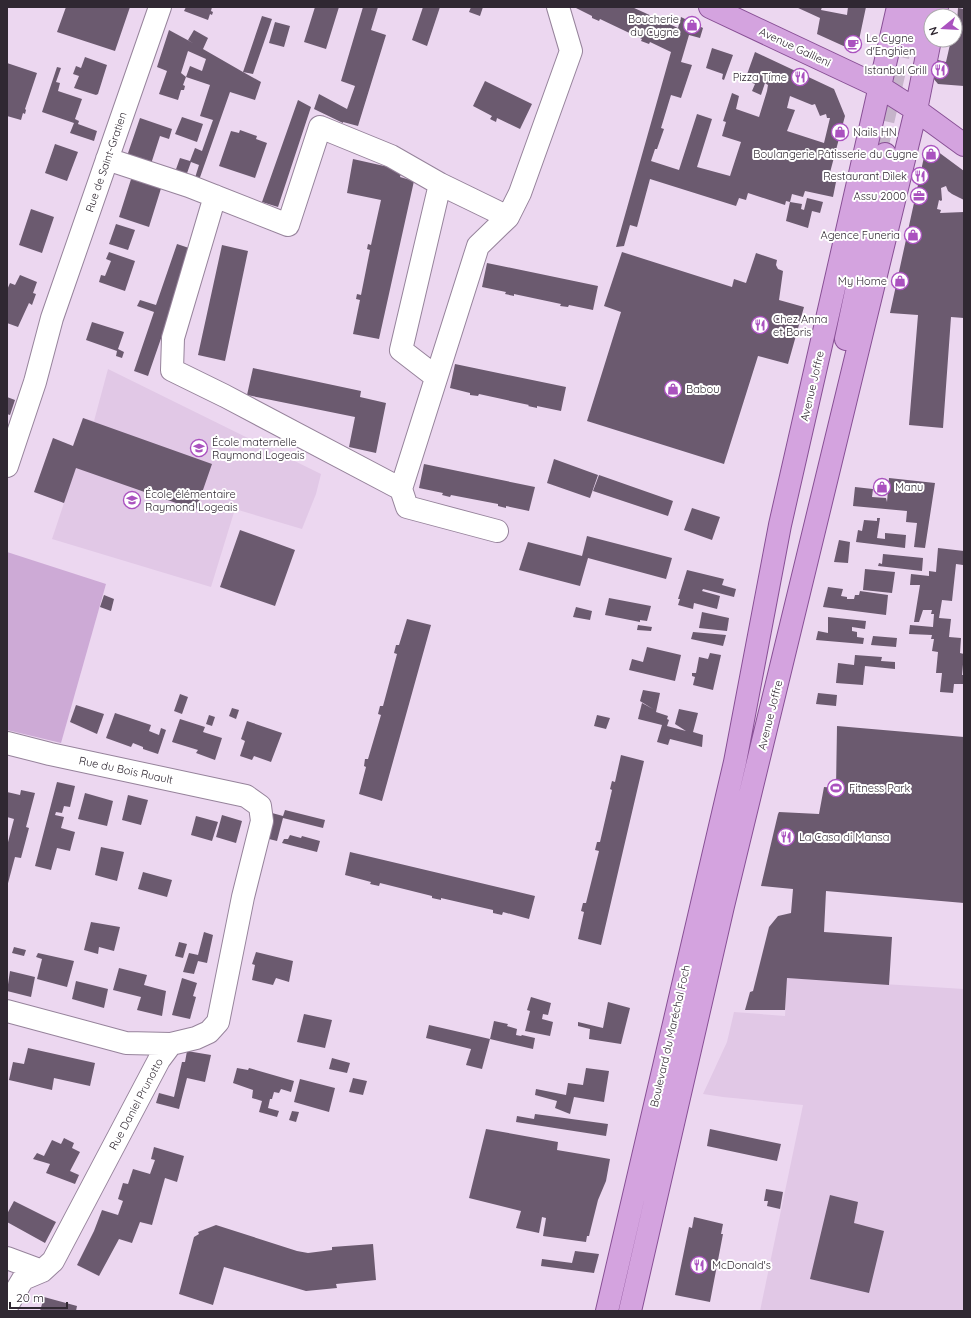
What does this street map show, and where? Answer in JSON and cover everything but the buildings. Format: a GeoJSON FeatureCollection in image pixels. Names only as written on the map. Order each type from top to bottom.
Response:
{"type":"FeatureCollection","features":[{"type":"Feature","properties":{"kind":"main road","name":"Avenue Gallieni"},"geometry":{"type":"LineString","coordinates":[[710,7],[880,87],[916,110],[964,145]]}},
{"type":"Feature","properties":{"kind":"main road","name":"Avenue Joffre"},"geometry":{"type":"LineString","coordinates":[[735,762],[780,525],[898,7]]}},
{"type":"Feature","properties":{"kind":"main road","name":"Avenue Joffre"},"geometry":{"type":"LineString","coordinates":[[909,7],[915,39]]}},
{"type":"Feature","properties":{"kind":"main road","name":"Avenue Joffre"},"geometry":{"type":"LineString","coordinates":[[755,775],[784,656],[845,376],[916,110],[915,39],[920,7]]}},
{"type":"Feature","properties":{"kind":"main road","name":"Avenue Joffre"},"geometry":{"type":"LineString","coordinates":[[757,648],[788,544],[881,153],[853,300],[845,376]]}},
{"type":"Feature","properties":{"kind":"main road","name":"Boulevard du Maréchal Foch"},"geometry":{"type":"LineString","coordinates":[[607,1311],[735,762]]}},
{"type":"Feature","properties":{"kind":"main road","name":"Boulevard du Maréchal Foch"},"geometry":{"type":"LineString","coordinates":[[630,1311],[755,775]]}},
{"type":"Feature","properties":{"kind":"street","name":"Rue de Saint-Gratien"},"geometry":{"type":"LineString","coordinates":[[7,466],[35,382],[52,318],[160,7]]}},
{"type":"Feature","properties":{"kind":"street"},"geometry":{"type":"LineString","coordinates":[[497,531],[407,507],[401,489],[478,246],[508,217],[520,193],[571,51],[558,7]]}},
{"type":"Feature","properties":{"kind":"street"},"geometry":{"type":"LineString","coordinates":[[107,159],[189,186],[288,225],[320,127],[391,156],[440,184],[508,217]]}},
{"type":"Feature","properties":{"kind":"street"},"geometry":{"type":"LineString","coordinates":[[436,377],[401,350],[440,184]]}},
{"type":"Feature","properties":{"kind":"street"},"geometry":{"type":"LineString","coordinates":[[215,196],[173,338],[172,370],[225,396],[401,489]]}},
{"type":"Feature","properties":{"kind":"street","name":"Rue du Bois Ruault"},"geometry":{"type":"LineString","coordinates":[[7,743],[50,754],[246,796],[260,806],[262,821],[243,897],[218,1022],[209,1032],[196,1038],[171,1044]]}},
{"type":"Feature","properties":{"kind":"street"},"geometry":{"type":"LineString","coordinates":[[7,1011],[126,1044],[171,1044]]}},
{"type":"Feature","properties":{"kind":"street","name":"Rue Daniel Prunotto"},"geometry":{"type":"LineString","coordinates":[[42,1271],[53,1262],[159,1060],[171,1044]]}},
{"type":"Feature","properties":{"kind":"street"},"geometry":{"type":"LineString","coordinates":[[7,1258],[42,1271]]}},
{"type":"Feature","properties":{"kind":"street"},"geometry":{"type":"LineString","coordinates":[[7,1306],[23,1279],[42,1271]]}},
{"type":"Feature","properties":{"kind":"shaded area"},"geometry":{"type":"Polygon","coordinates":[[[108,369],[321,474],[316,494],[302,529],[235,509],[211,587],[52,539],[64,503],[34,492],[53,438],[73,446],[83,418],[94,421],[108,369]]]}},
{"type":"Feature","properties":{"kind":"shaded area"},"geometry":{"type":"Polygon","coordinates":[[[7,552],[106,584],[61,743],[7,730],[7,552]]]}},
{"type":"Feature","properties":{"kind":"shaded area"},"geometry":{"type":"Polygon","coordinates":[[[787,978],[964,989],[964,1311],[760,1311],[803,1105],[703,1094],[727,1042],[734,1012],[785,1016],[787,978]]]}},
{"type":"Feature","properties":{"kind":"tunnel"},"geometry":{"type":"LineString","coordinates":[[876,153],[902,40]]}},
{"type":"Feature","properties":{"kind":"place","name":"Boucherie du Cygne"},"geometry":{"type":"Point","coordinates":[692,25]}},
{"type":"Feature","properties":{"kind":"place","name":"Le Cygne d'Enghien"},"geometry":{"type":"Point","coordinates":[853,44]}},
{"type":"Feature","properties":{"kind":"place","name":"Istanbul Grill"},"geometry":{"type":"Point","coordinates":[940,70]}},
{"type":"Feature","properties":{"kind":"place","name":"Pizza Time"},"geometry":{"type":"Point","coordinates":[800,77]}},
{"type":"Feature","properties":{"kind":"place","name":"Nails HN"},"geometry":{"type":"Point","coordinates":[840,132]}},
{"type":"Feature","properties":{"kind":"place","name":"Boulangerie Pâtisserie du Cygne"},"geometry":{"type":"Point","coordinates":[931,154]}},
{"type":"Feature","properties":{"kind":"place","name":"Restaurant Dilek"},"geometry":{"type":"Point","coordinates":[920,176]}},
{"type":"Feature","properties":{"kind":"place","name":"Assu 2000"},"geometry":{"type":"Point","coordinates":[919,196]}},
{"type":"Feature","properties":{"kind":"place","name":"Agence Funeria"},"geometry":{"type":"Point","coordinates":[913,235]}},
{"type":"Feature","properties":{"kind":"place","name":"My Home"},"geometry":{"type":"Point","coordinates":[900,281]}},
{"type":"Feature","properties":{"kind":"place","name":"Chez Anna et Boris"},"geometry":{"type":"Point","coordinates":[760,325]}},
{"type":"Feature","properties":{"kind":"place","name":"Babou"},"geometry":{"type":"Point","coordinates":[673,389]}},
{"type":"Feature","properties":{"kind":"place","name":"École maternelle Raymond Logeais"},"geometry":{"type":"Point","coordinates":[199,448]}},
{"type":"Feature","properties":{"kind":"place","name":"Manu"},"geometry":{"type":"Point","coordinates":[882,487]}},
{"type":"Feature","properties":{"kind":"place","name":"École élémentaire Raymond Logeais"},"geometry":{"type":"Point","coordinates":[132,500]}},
{"type":"Feature","properties":{"kind":"place","name":"Fitness Park"},"geometry":{"type":"Point","coordinates":[836,788]}},
{"type":"Feature","properties":{"kind":"place","name":"La Casa di Mansa"},"geometry":{"type":"Point","coordinates":[786,837]}},
{"type":"Feature","properties":{"kind":"place","name":"McDonald's"},"geometry":{"type":"Point","coordinates":[699,1265]}}]}
